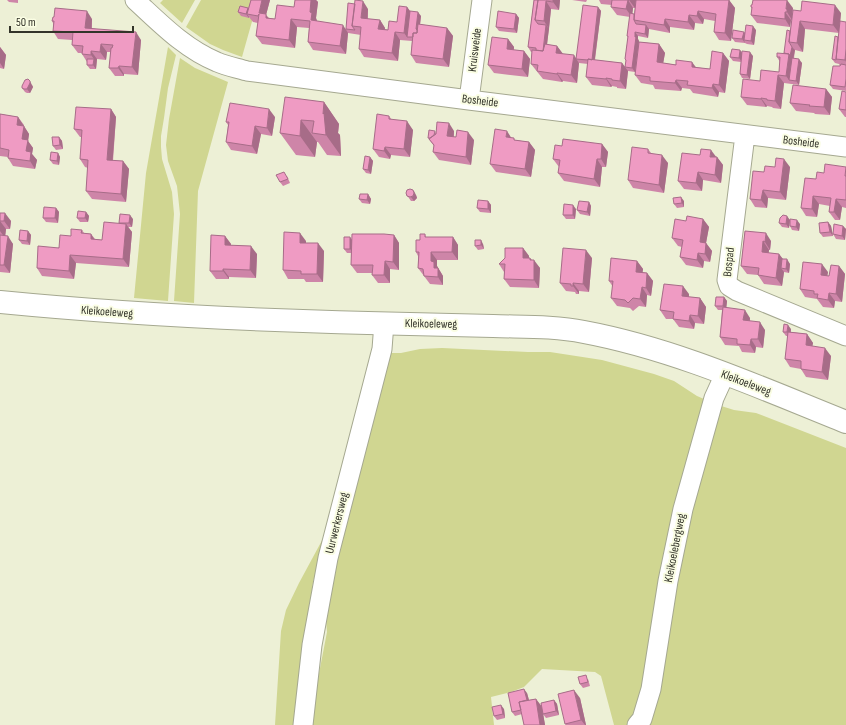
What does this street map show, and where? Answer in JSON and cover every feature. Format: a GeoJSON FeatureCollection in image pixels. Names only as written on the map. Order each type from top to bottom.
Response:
{"type":"FeatureCollection","features":[{"type":"Feature","properties":{"kind":"street","name":"Bosheide"},"geometry":{"type":"LineString","coordinates":[[135,0],[192,49],[218,63],[247,71],[846,147]]}},
{"type":"Feature","properties":{"kind":"street","name":"Kruisweide"},"geometry":{"type":"LineString","coordinates":[[469,100],[482,0]]}},
{"type":"Feature","properties":{"kind":"street","name":"Bospad"},"geometry":{"type":"LineString","coordinates":[[745,135],[726,280],[729,286],[737,291],[846,336]]}},
{"type":"Feature","properties":{"kind":"street","name":"Kleikoeleweg"},"geometry":{"type":"LineString","coordinates":[[0,302],[112,312],[277,320],[538,327],[583,332],[627,342],[676,357],[725,374],[846,421]]}},
{"type":"Feature","properties":{"kind":"street","name":"Uurwerkersweg"},"geometry":{"type":"LineString","coordinates":[[303,725],[312,645],[328,558],[382,349],[384,323]]}},
{"type":"Feature","properties":{"kind":"street","name":"Kleikoelebergweg"},"geometry":{"type":"LineString","coordinates":[[637,725],[642,719],[651,688],[668,581],[683,509],[714,398],[725,374]]}},
{"type":"Feature","properties":{"kind":"green space"},"geometry":{"type":"Polygon","coordinates":[[[163,0],[195,0],[182,23],[160,3],[163,0]]]}},
{"type":"Feature","properties":{"kind":"green space"},"geometry":{"type":"Polygon","coordinates":[[[201,0],[258,0],[242,57],[210,44],[186,27],[201,0]]]}},
{"type":"Feature","properties":{"kind":"green space"},"geometry":{"type":"Polygon","coordinates":[[[168,47],[176,55],[168,88],[161,136],[162,159],[172,192],[174,214],[168,301],[134,298],[146,173],[168,47]]]}},
{"type":"Feature","properties":{"kind":"green space"},"geometry":{"type":"Polygon","coordinates":[[[180,58],[195,68],[228,82],[198,191],[194,303],[174,301],[180,214],[177,186],[168,161],[166,145],[180,58]]]}},
{"type":"Feature","properties":{"kind":"green space"},"geometry":{"type":"Polygon","coordinates":[[[442,348],[550,352],[602,360],[674,381],[697,396],[718,405],[734,410],[756,413],[846,448],[846,725],[614,725],[601,676],[595,672],[542,669],[524,687],[491,697],[494,725],[311,725],[311,715],[327,632],[325,609],[385,353],[401,353],[420,349],[442,348]]]}},
{"type":"Feature","properties":{"kind":"green space"},"geometry":{"type":"Polygon","coordinates":[[[326,533],[313,582],[295,725],[275,725],[281,631],[286,610],[326,533]]]}},
{"type":"Feature","properties":{"kind":"building"},"geometry":{"type":"Polygon","coordinates":[[[251,0],[262,0],[259,13],[266,14],[266,18],[275,19],[277,5],[294,7],[295,0],[311,0],[311,20],[343,25],[340,46],[308,42],[310,21],[291,19],[289,40],[256,36],[259,14],[258,16],[247,14],[251,0]]]}},
{"type":"Feature","properties":{"kind":"building"},"geometry":{"type":"Polygon","coordinates":[[[355,0],[363,1],[361,18],[380,20],[378,29],[388,30],[389,21],[397,22],[399,6],[407,7],[404,33],[395,32],[392,53],[359,49],[361,27],[352,26],[355,0]]]}},
{"type":"Feature","properties":{"kind":"building"},"geometry":{"type":"Polygon","coordinates":[[[534,0],[538,0],[535,20],[538,24],[546,25],[543,51],[528,47],[534,0]]]}},
{"type":"Feature","properties":{"kind":"building"},"geometry":{"type":"Polygon","coordinates":[[[538,0],[553,0],[553,2],[546,1],[544,21],[535,20],[538,0]]]}},
{"type":"Feature","properties":{"kind":"building"},"geometry":{"type":"Polygon","coordinates":[[[612,0],[628,0],[626,9],[611,7],[612,0]]]}},
{"type":"Feature","properties":{"kind":"building"},"geometry":{"type":"Polygon","coordinates":[[[636,0],[729,0],[725,33],[714,32],[716,14],[698,11],[697,16],[689,15],[688,22],[665,19],[664,25],[634,20],[636,0]]]}},
{"type":"Feature","properties":{"kind":"building"},"geometry":{"type":"Polygon","coordinates":[[[753,0],[787,0],[787,12],[785,12],[785,19],[751,15],[751,5],[753,0]]]}},
{"type":"Feature","properties":{"kind":"building"},"geometry":{"type":"Polygon","coordinates":[[[802,1],[835,5],[833,25],[800,21],[797,43],[789,42],[793,10],[801,11],[802,1]]]}},
{"type":"Feature","properties":{"kind":"building"},"geometry":{"type":"Polygon","coordinates":[[[348,3],[355,4],[352,26],[355,30],[346,29],[348,3]]]}},
{"type":"Feature","properties":{"kind":"building"},"geometry":{"type":"Polygon","coordinates":[[[583,5],[598,7],[592,60],[576,59],[583,5]]]}},
{"type":"Feature","properties":{"kind":"building"},"geometry":{"type":"Polygon","coordinates":[[[240,6],[248,8],[246,14],[238,12],[240,6]]]}},
{"type":"Feature","properties":{"kind":"building"},"geometry":{"type":"Polygon","coordinates":[[[55,8],[87,11],[85,28],[136,32],[132,67],[119,66],[118,68],[109,68],[111,48],[113,45],[101,44],[100,52],[91,51],[91,55],[82,54],[83,46],[72,45],[73,32],[53,31],[54,21],[52,21],[55,8]]]}},
{"type":"Feature","properties":{"kind":"building"},"geometry":{"type":"Polygon","coordinates":[[[410,11],[418,12],[417,33],[413,33],[413,37],[407,37],[410,11]]]}},
{"type":"Feature","properties":{"kind":"building"},"geometry":{"type":"Polygon","coordinates":[[[498,11],[516,14],[514,29],[496,27],[498,11]]]}},
{"type":"Feature","properties":{"kind":"building"},"geometry":{"type":"Polygon","coordinates":[[[630,13],[634,14],[636,24],[646,25],[645,34],[635,32],[636,37],[632,68],[625,67],[630,13]]]}},
{"type":"Feature","properties":{"kind":"building"},"geometry":{"type":"Polygon","coordinates":[[[840,21],[846,22],[845,60],[836,59],[840,21]]]}},
{"type":"Feature","properties":{"kind":"building"},"geometry":{"type":"Polygon","coordinates":[[[418,24],[447,28],[443,59],[411,55],[413,33],[417,33],[418,24]]]}},
{"type":"Feature","properties":{"kind":"building"},"geometry":{"type":"Polygon","coordinates":[[[746,25],[753,26],[751,41],[744,40],[746,25]]]}},
{"type":"Feature","properties":{"kind":"building"},"geometry":{"type":"Polygon","coordinates":[[[733,30],[744,32],[742,39],[732,38],[733,30]]]}},
{"type":"Feature","properties":{"kind":"building"},"geometry":{"type":"Polygon","coordinates":[[[787,30],[790,31],[789,42],[792,47],[790,56],[789,54],[784,53],[787,30]]]}},
{"type":"Feature","properties":{"kind":"building"},"geometry":{"type":"Polygon","coordinates":[[[835,36],[838,37],[836,60],[832,59],[835,36]]]}},
{"type":"Feature","properties":{"kind":"building"},"geometry":{"type":"Polygon","coordinates":[[[492,37],[508,39],[507,49],[524,51],[522,69],[488,65],[492,37]]]}},
{"type":"Feature","properties":{"kind":"building"},"geometry":{"type":"Polygon","coordinates":[[[639,42],[659,44],[657,62],[676,65],[676,60],[692,62],[692,67],[710,69],[712,51],[723,53],[719,85],[713,84],[712,88],[687,85],[688,81],[676,80],[675,83],[650,81],[650,77],[635,75],[639,42]]]}},
{"type":"Feature","properties":{"kind":"building"},"geometry":{"type":"Polygon","coordinates":[[[545,44],[557,46],[556,53],[574,55],[571,75],[537,71],[538,65],[531,64],[532,50],[543,51],[545,44]]]}},
{"type":"Feature","properties":{"kind":"building"},"geometry":{"type":"Polygon","coordinates":[[[732,49],[740,50],[739,58],[730,57],[732,49]]]}},
{"type":"Feature","properties":{"kind":"building"},"geometry":{"type":"Polygon","coordinates":[[[742,51],[750,52],[747,75],[740,74],[742,51]]]}},
{"type":"Feature","properties":{"kind":"building"},"geometry":{"type":"Polygon","coordinates":[[[777,53],[789,54],[786,76],[778,75],[775,101],[761,98],[741,97],[743,79],[760,81],[761,70],[779,72],[780,57],[777,57],[777,53]]]}},
{"type":"Feature","properties":{"kind":"building"},"geometry":{"type":"Polygon","coordinates":[[[792,58],[799,59],[796,81],[789,80],[792,58]]]}},
{"type":"Feature","properties":{"kind":"building"},"geometry":{"type":"Polygon","coordinates":[[[87,59],[94,59],[93,65],[87,65],[87,59]]]}},
{"type":"Feature","properties":{"kind":"building"},"geometry":{"type":"Polygon","coordinates":[[[588,59],[622,63],[620,81],[606,78],[586,77],[588,59]]]}},
{"type":"Feature","properties":{"kind":"building"},"geometry":{"type":"Polygon","coordinates":[[[841,64],[846,65],[845,87],[830,85],[833,66],[840,66],[841,64]]]}},
{"type":"Feature","properties":{"kind":"building"},"geometry":{"type":"Polygon","coordinates":[[[28,79],[30,83],[27,89],[22,88],[25,80],[28,79]]]}},
{"type":"Feature","properties":{"kind":"building"},"geometry":{"type":"Polygon","coordinates":[[[793,85],[826,89],[824,107],[790,103],[793,85]]]}},
{"type":"Feature","properties":{"kind":"building"},"geometry":{"type":"Polygon","coordinates":[[[842,91],[846,92],[846,110],[839,109],[842,91]]]}},
{"type":"Feature","properties":{"kind":"building"},"geometry":{"type":"Polygon","coordinates":[[[285,97],[324,102],[323,114],[324,113],[326,135],[312,133],[314,121],[301,120],[300,136],[280,133],[285,97]]]}},
{"type":"Feature","properties":{"kind":"building"},"geometry":{"type":"Polygon","coordinates":[[[230,103],[269,109],[267,128],[255,126],[252,146],[226,142],[229,122],[226,122],[230,103]]]}},
{"type":"Feature","properties":{"kind":"building"},"geometry":{"type":"Polygon","coordinates":[[[76,107],[111,109],[107,160],[123,161],[121,194],[86,191],[88,160],[80,159],[82,130],[74,129],[76,107]]]}},
{"type":"Feature","properties":{"kind":"building"},"geometry":{"type":"Polygon","coordinates":[[[0,114],[18,117],[17,125],[24,126],[22,139],[28,140],[26,151],[31,152],[30,161],[8,158],[9,150],[0,148],[0,114]]]}},
{"type":"Feature","properties":{"kind":"building"},"geometry":{"type":"Polygon","coordinates":[[[377,114],[389,116],[389,119],[407,121],[404,149],[385,147],[384,151],[373,149],[377,114]]]}},
{"type":"Feature","properties":{"kind":"building"},"geometry":{"type":"Polygon","coordinates":[[[437,122],[449,123],[447,136],[456,137],[457,130],[468,132],[466,157],[433,152],[434,145],[429,139],[436,134],[437,122]]]}},
{"type":"Feature","properties":{"kind":"building"},"geometry":{"type":"Polygon","coordinates":[[[495,129],[507,131],[506,137],[514,138],[514,140],[529,142],[525,169],[490,164],[495,129]]]}},
{"type":"Feature","properties":{"kind":"building"},"geometry":{"type":"Polygon","coordinates":[[[429,130],[435,131],[434,135],[428,138],[429,130]]]}},
{"type":"Feature","properties":{"kind":"building"},"geometry":{"type":"Polygon","coordinates":[[[52,137],[59,137],[60,145],[53,146],[52,137]]]}},
{"type":"Feature","properties":{"kind":"building"},"geometry":{"type":"Polygon","coordinates":[[[563,139],[602,144],[601,159],[597,159],[594,179],[558,173],[560,160],[553,159],[555,145],[562,146],[563,139]]]}},
{"type":"Feature","properties":{"kind":"building"},"geometry":{"type":"Polygon","coordinates":[[[632,147],[648,149],[648,153],[662,155],[659,185],[628,180],[632,147]]]}},
{"type":"Feature","properties":{"kind":"building"},"geometry":{"type":"Polygon","coordinates":[[[701,149],[711,150],[710,157],[717,157],[715,175],[698,172],[696,183],[678,181],[682,153],[700,155],[701,149]]]}},
{"type":"Feature","properties":{"kind":"building"},"geometry":{"type":"Polygon","coordinates":[[[51,152],[58,153],[57,161],[50,160],[51,152]]]}},
{"type":"Feature","properties":{"kind":"building"},"geometry":{"type":"Polygon","coordinates":[[[365,156],[370,157],[368,170],[363,169],[365,156]]]}},
{"type":"Feature","properties":{"kind":"building"},"geometry":{"type":"Polygon","coordinates":[[[776,158],[784,159],[780,192],[763,190],[761,200],[750,199],[753,171],[764,172],[765,166],[775,167],[776,158]]]}},
{"type":"Feature","properties":{"kind":"building"},"geometry":{"type":"Polygon","coordinates":[[[825,164],[846,167],[846,200],[836,199],[834,212],[829,212],[831,198],[813,196],[812,209],[801,208],[805,178],[816,179],[817,172],[824,173],[825,164]]]}},
{"type":"Feature","properties":{"kind":"building"},"geometry":{"type":"Polygon","coordinates":[[[284,172],[288,179],[280,182],[276,175],[284,172]]]}},
{"type":"Feature","properties":{"kind":"building"},"geometry":{"type":"Polygon","coordinates":[[[408,189],[412,189],[414,193],[412,197],[408,197],[406,195],[406,191],[408,189]]]}},
{"type":"Feature","properties":{"kind":"building"},"geometry":{"type":"Polygon","coordinates":[[[360,194],[368,194],[367,200],[359,199],[360,194]]]}},
{"type":"Feature","properties":{"kind":"building"},"geometry":{"type":"Polygon","coordinates":[[[681,197],[682,203],[674,204],[673,198],[681,197]]]}},
{"type":"Feature","properties":{"kind":"building"},"geometry":{"type":"Polygon","coordinates":[[[478,200],[488,201],[488,209],[477,208],[478,200]]]}},
{"type":"Feature","properties":{"kind":"building"},"geometry":{"type":"Polygon","coordinates":[[[579,201],[589,202],[587,212],[577,210],[579,201]]]}},
{"type":"Feature","properties":{"kind":"building"},"geometry":{"type":"Polygon","coordinates":[[[564,204],[573,205],[573,215],[563,215],[564,204]]]}},
{"type":"Feature","properties":{"kind":"building"},"geometry":{"type":"Polygon","coordinates":[[[44,207],[56,208],[55,218],[43,218],[44,207]]]}},
{"type":"Feature","properties":{"kind":"building"},"geometry":{"type":"Polygon","coordinates":[[[78,211],[86,212],[85,218],[77,218],[78,211]]]}},
{"type":"Feature","properties":{"kind":"building"},"geometry":{"type":"Polygon","coordinates":[[[0,213],[5,213],[4,221],[0,221],[0,213]]]}},
{"type":"Feature","properties":{"kind":"building"},"geometry":{"type":"Polygon","coordinates":[[[120,214],[130,215],[129,223],[119,223],[120,214]]]}},
{"type":"Feature","properties":{"kind":"building"},"geometry":{"type":"Polygon","coordinates":[[[783,215],[787,216],[786,224],[779,223],[780,218],[783,215]]]}},
{"type":"Feature","properties":{"kind":"building"},"geometry":{"type":"Polygon","coordinates":[[[687,216],[703,219],[700,242],[706,243],[705,254],[698,253],[697,260],[680,257],[683,240],[672,238],[675,219],[686,221],[687,216]]]}},
{"type":"Feature","properties":{"kind":"building"},"geometry":{"type":"Polygon","coordinates":[[[790,219],[797,220],[796,227],[790,226],[790,219]]]}},
{"type":"Feature","properties":{"kind":"building"},"geometry":{"type":"Polygon","coordinates":[[[104,222],[126,224],[123,259],[70,255],[69,271],[37,268],[38,246],[59,248],[60,235],[71,236],[71,229],[82,230],[81,233],[91,234],[91,239],[102,240],[104,222]]]}},
{"type":"Feature","properties":{"kind":"building"},"geometry":{"type":"Polygon","coordinates":[[[828,222],[830,232],[820,233],[819,223],[828,222]]]}},
{"type":"Feature","properties":{"kind":"building"},"geometry":{"type":"Polygon","coordinates":[[[834,224],[843,226],[842,236],[833,234],[834,224]]]}},
{"type":"Feature","properties":{"kind":"building"},"geometry":{"type":"Polygon","coordinates":[[[20,230],[28,231],[27,241],[19,240],[20,230]]]}},
{"type":"Feature","properties":{"kind":"building"},"geometry":{"type":"Polygon","coordinates":[[[745,231],[766,233],[765,242],[763,241],[762,252],[779,254],[776,278],[758,275],[759,268],[741,266],[745,231]]]}},
{"type":"Feature","properties":{"kind":"building"},"geometry":{"type":"Polygon","coordinates":[[[284,232],[300,233],[300,243],[318,243],[317,274],[301,274],[301,271],[283,270],[284,232]]]}},
{"type":"Feature","properties":{"kind":"building"},"geometry":{"type":"Polygon","coordinates":[[[352,234],[394,235],[393,262],[385,261],[384,275],[372,275],[373,265],[351,265],[352,234]]]}},
{"type":"Feature","properties":{"kind":"building"},"geometry":{"type":"Polygon","coordinates":[[[420,234],[425,234],[425,237],[453,237],[452,252],[431,252],[431,261],[434,262],[434,268],[438,268],[438,277],[424,276],[423,269],[418,268],[419,252],[416,252],[416,240],[420,240],[420,234]]]}},
{"type":"Feature","properties":{"kind":"building"},"geometry":{"type":"Polygon","coordinates":[[[0,235],[8,236],[4,265],[0,265],[0,235]]]}},
{"type":"Feature","properties":{"kind":"building"},"geometry":{"type":"Polygon","coordinates":[[[211,235],[225,236],[225,245],[251,246],[250,270],[223,269],[223,271],[210,271],[211,235]]]}},
{"type":"Feature","properties":{"kind":"building"},"geometry":{"type":"Polygon","coordinates":[[[344,237],[350,237],[350,249],[344,249],[344,237]]]}},
{"type":"Feature","properties":{"kind":"building"},"geometry":{"type":"Polygon","coordinates":[[[475,240],[481,240],[481,245],[475,246],[475,240]]]}},
{"type":"Feature","properties":{"kind":"building"},"geometry":{"type":"Polygon","coordinates":[[[505,248],[523,248],[523,258],[530,258],[530,260],[534,260],[534,280],[504,279],[505,264],[499,264],[505,258],[505,248]]]}},
{"type":"Feature","properties":{"kind":"building"},"geometry":{"type":"Polygon","coordinates":[[[563,248],[586,250],[583,284],[573,283],[573,286],[571,286],[571,284],[560,283],[563,248]]]}},
{"type":"Feature","properties":{"kind":"building"},"geometry":{"type":"Polygon","coordinates":[[[611,258],[637,261],[636,272],[647,273],[646,288],[642,287],[640,299],[633,298],[628,303],[625,300],[611,298],[613,281],[609,281],[611,258]]]}},
{"type":"Feature","properties":{"kind":"building"},"geometry":{"type":"Polygon","coordinates":[[[782,259],[787,259],[786,269],[781,268],[782,259]]]}},
{"type":"Feature","properties":{"kind":"building"},"geometry":{"type":"Polygon","coordinates":[[[803,262],[822,264],[821,275],[829,276],[831,265],[839,266],[836,294],[829,293],[828,300],[817,298],[818,294],[814,294],[814,291],[800,289],[803,262]]]}},
{"type":"Feature","properties":{"kind":"building"},"geometry":{"type":"Polygon","coordinates":[[[664,284],[683,286],[682,296],[700,298],[698,316],[690,315],[689,321],[673,319],[674,312],[660,310],[664,284]]]}},
{"type":"Feature","properties":{"kind":"building"},"geometry":{"type":"Polygon","coordinates":[[[716,297],[724,297],[723,306],[715,306],[716,297]]]}},
{"type":"Feature","properties":{"kind":"building"},"geometry":{"type":"Polygon","coordinates":[[[723,307],[745,310],[743,320],[760,322],[758,339],[751,339],[750,345],[737,344],[737,339],[720,337],[723,307]]]}},
{"type":"Feature","properties":{"kind":"building"},"geometry":{"type":"Polygon","coordinates":[[[784,324],[788,325],[787,332],[783,332],[784,324]]]}},
{"type":"Feature","properties":{"kind":"building"},"geometry":{"type":"Polygon","coordinates":[[[788,332],[807,334],[806,345],[825,348],[822,372],[801,369],[801,361],[785,359],[788,332]]]}},
{"type":"Feature","properties":{"kind":"building"},"geometry":{"type":"Polygon","coordinates":[[[586,675],[588,682],[580,684],[578,677],[586,675]]]}},
{"type":"Feature","properties":{"kind":"building"},"geometry":{"type":"Polygon","coordinates":[[[524,689],[527,700],[519,702],[521,710],[512,712],[508,693],[524,689]]]}},
{"type":"Feature","properties":{"kind":"building"},"geometry":{"type":"Polygon","coordinates":[[[574,690],[581,720],[565,724],[558,694],[574,690]]]}},
{"type":"Feature","properties":{"kind":"building"},"geometry":{"type":"Polygon","coordinates":[[[536,699],[540,725],[524,725],[519,702],[536,699]]]}},
{"type":"Feature","properties":{"kind":"building"},"geometry":{"type":"Polygon","coordinates":[[[554,700],[556,711],[543,714],[541,703],[554,700]]]}},
{"type":"Feature","properties":{"kind":"building"},"geometry":{"type":"Polygon","coordinates":[[[501,705],[503,714],[494,716],[492,707],[501,705]]]}}]}
